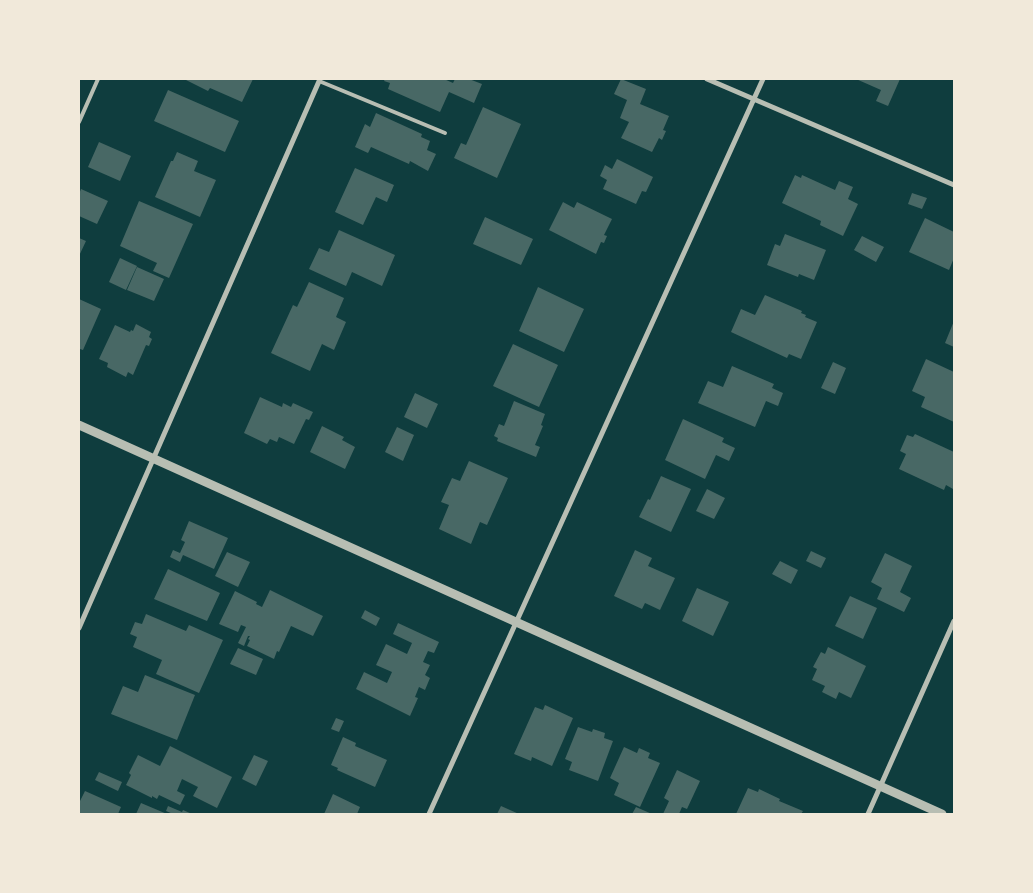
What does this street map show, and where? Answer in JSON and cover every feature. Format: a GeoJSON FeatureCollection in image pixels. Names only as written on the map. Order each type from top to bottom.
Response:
{"type":"FeatureCollection","features":[{"type":"Feature","properties":{"kind":"street"},"geometry":{"type":"LineString","coordinates":[[707,79],[954,185]]}},
{"type":"Feature","properties":{"kind":"street"},"geometry":{"type":"LineString","coordinates":[[429,814],[762,79]]}},
{"type":"Feature","properties":{"kind":"street"},"geometry":{"type":"LineString","coordinates":[[79,628],[319,80]]}},
{"type":"Feature","properties":{"kind":"street"},"geometry":{"type":"LineString","coordinates":[[79,425],[942,814]]}},
{"type":"Feature","properties":{"kind":"street"},"geometry":{"type":"LineString","coordinates":[[868,814],[954,621]]}},
{"type":"Feature","properties":{"kind":"lane"},"geometry":{"type":"LineString","coordinates":[[79,122],[98,79]]}},
{"type":"Feature","properties":{"kind":"lane"},"geometry":{"type":"LineString","coordinates":[[319,80],[445,133]]}},
{"type":"Feature","properties":{"kind":"building"},"geometry":{"type":"Polygon","coordinates":[[[186,79],[253,79],[242,102],[210,88],[208,91],[186,79]]]}},
{"type":"Feature","properties":{"kind":"building"},"geometry":{"type":"Polygon","coordinates":[[[385,79],[444,79],[453,83],[455,79],[469,79],[482,84],[474,103],[449,92],[440,112],[388,89],[390,83],[384,81],[385,79]]]}},
{"type":"Feature","properties":{"kind":"building"},"geometry":{"type":"Polygon","coordinates":[[[621,79],[646,89],[640,104],[669,116],[663,130],[666,131],[662,140],[659,138],[652,152],[621,138],[629,122],[620,118],[627,100],[614,94],[621,79]]]}},
{"type":"Feature","properties":{"kind":"building"},"geometry":{"type":"Polygon","coordinates":[[[856,79],[900,79],[888,106],[876,101],[881,90],[856,79]]]}},
{"type":"Feature","properties":{"kind":"building"},"geometry":{"type":"Polygon","coordinates":[[[168,90],[239,121],[225,152],[154,121],[168,90]]]}},
{"type":"Feature","properties":{"kind":"building"},"geometry":{"type":"Polygon","coordinates":[[[483,107],[521,124],[497,178],[454,158],[461,143],[466,145],[483,107]]]}},
{"type":"Feature","properties":{"kind":"building"},"geometry":{"type":"Polygon","coordinates":[[[376,113],[422,134],[421,137],[430,141],[427,150],[436,154],[428,171],[410,161],[409,164],[371,147],[368,153],[355,147],[365,124],[370,127],[376,113]]]}},
{"type":"Feature","properties":{"kind":"building"},"geometry":{"type":"Polygon","coordinates":[[[99,142],[131,156],[120,181],[88,167],[99,142]]]}},
{"type":"Feature","properties":{"kind":"building"},"geometry":{"type":"Polygon","coordinates":[[[177,152],[198,161],[194,171],[216,180],[200,217],[155,197],[177,152]]]}},
{"type":"Feature","properties":{"kind":"building"},"geometry":{"type":"Polygon","coordinates":[[[617,159],[653,177],[646,192],[642,191],[636,204],[603,189],[607,180],[600,176],[605,165],[612,169],[617,159]]]}},
{"type":"Feature","properties":{"kind":"building"},"geometry":{"type":"Polygon","coordinates":[[[355,168],[394,185],[387,202],[376,197],[363,225],[335,212],[355,168]]]}},
{"type":"Feature","properties":{"kind":"building"},"geometry":{"type":"Polygon","coordinates":[[[795,175],[801,178],[802,175],[835,190],[839,181],[853,187],[848,199],[858,204],[843,236],[820,225],[821,221],[782,203],[795,175]]]}},
{"type":"Feature","properties":{"kind":"building"},"geometry":{"type":"Polygon","coordinates":[[[81,189],[108,201],[97,224],[79,216],[79,194],[81,189]]]}},
{"type":"Feature","properties":{"kind":"building"},"geometry":{"type":"Polygon","coordinates":[[[912,193],[927,198],[922,209],[908,204],[912,193]]]}},
{"type":"Feature","properties":{"kind":"building"},"geometry":{"type":"Polygon","coordinates":[[[139,201],[193,224],[169,278],[153,271],[157,263],[120,246],[139,201]]]}},
{"type":"Feature","properties":{"kind":"building"},"geometry":{"type":"Polygon","coordinates":[[[563,202],[574,208],[577,202],[612,219],[604,235],[607,236],[604,243],[601,242],[596,254],[549,230],[563,202]]]}},
{"type":"Feature","properties":{"kind":"building"},"geometry":{"type":"Polygon","coordinates":[[[485,217],[533,239],[521,265],[473,244],[485,217]]]}},
{"type":"Feature","properties":{"kind":"building"},"geometry":{"type":"Polygon","coordinates":[[[925,218],[954,232],[954,258],[949,270],[909,252],[925,218]]]}},
{"type":"Feature","properties":{"kind":"building"},"geometry":{"type":"Polygon","coordinates":[[[339,230],[395,255],[382,286],[352,272],[346,286],[309,269],[319,248],[329,252],[339,230]]]}},
{"type":"Feature","properties":{"kind":"building"},"geometry":{"type":"Polygon","coordinates":[[[785,234],[826,250],[814,280],[799,274],[798,277],[767,265],[775,244],[780,246],[785,234]]]}},
{"type":"Feature","properties":{"kind":"building"},"geometry":{"type":"Polygon","coordinates":[[[862,236],[884,247],[876,262],[854,250],[862,236]]]}},
{"type":"Feature","properties":{"kind":"building"},"geometry":{"type":"Polygon","coordinates":[[[79,238],[86,241],[79,256],[79,238]]]}},
{"type":"Feature","properties":{"kind":"building"},"geometry":{"type":"Polygon","coordinates":[[[120,258],[137,266],[126,290],[109,282],[120,258]]]}},
{"type":"Feature","properties":{"kind":"building"},"geometry":{"type":"Polygon","coordinates":[[[137,267],[164,279],[154,301],[127,290],[137,267]]]}},
{"type":"Feature","properties":{"kind":"building"},"geometry":{"type":"Polygon","coordinates":[[[309,282],[344,298],[336,317],[346,322],[334,350],[322,344],[310,371],[271,353],[293,305],[297,307],[309,282]]]}},
{"type":"Feature","properties":{"kind":"building"},"geometry":{"type":"Polygon","coordinates":[[[538,287],[584,309],[564,352],[519,331],[538,287]]]}},
{"type":"Feature","properties":{"kind":"building"},"geometry":{"type":"Polygon","coordinates":[[[765,295],[802,311],[801,313],[806,315],[805,317],[817,322],[801,359],[789,354],[787,358],[731,332],[741,309],[755,315],[765,295]]]}},
{"type":"Feature","properties":{"kind":"building"},"geometry":{"type":"Polygon","coordinates":[[[79,299],[101,309],[83,350],[80,349],[79,353],[79,299]]]}},
{"type":"Feature","properties":{"kind":"building"},"geometry":{"type":"Polygon","coordinates":[[[954,321],[954,347],[945,343],[954,321]]]}},
{"type":"Feature","properties":{"kind":"building"},"geometry":{"type":"Polygon","coordinates":[[[136,324],[151,332],[149,337],[152,339],[149,346],[146,345],[133,375],[128,372],[126,377],[107,367],[108,363],[99,359],[115,325],[130,332],[131,330],[133,331],[136,324]]]}},
{"type":"Feature","properties":{"kind":"building"},"geometry":{"type":"Polygon","coordinates":[[[513,344],[558,365],[539,407],[493,386],[513,344]]]}},
{"type":"Feature","properties":{"kind":"building"},"geometry":{"type":"Polygon","coordinates":[[[926,359],[954,372],[954,422],[921,407],[925,397],[912,391],[926,359]]]}},
{"type":"Feature","properties":{"kind":"building"},"geometry":{"type":"Polygon","coordinates":[[[833,362],[846,368],[835,394],[821,388],[833,362]]]}},
{"type":"Feature","properties":{"kind":"building"},"geometry":{"type":"Polygon","coordinates":[[[732,366],[774,384],[772,388],[783,393],[778,406],[766,401],[755,427],[698,403],[708,381],[723,387],[732,366]]]}},
{"type":"Feature","properties":{"kind":"building"},"geometry":{"type":"Polygon","coordinates":[[[415,393],[438,404],[427,428],[404,417],[415,393]]]}},
{"type":"Feature","properties":{"kind":"building"},"geometry":{"type":"Polygon","coordinates":[[[260,397],[282,407],[283,403],[291,407],[293,403],[313,412],[309,420],[306,419],[294,444],[279,437],[277,442],[270,439],[267,444],[244,433],[260,397]]]}},
{"type":"Feature","properties":{"kind":"building"},"geometry":{"type":"Polygon","coordinates":[[[514,401],[545,414],[541,425],[543,426],[535,445],[540,447],[536,457],[497,441],[498,438],[494,436],[499,424],[504,426],[514,401]]]}},
{"type":"Feature","properties":{"kind":"building"},"geometry":{"type":"Polygon","coordinates":[[[683,419],[724,438],[722,442],[735,448],[729,461],[716,455],[705,479],[665,460],[683,419]]]}},
{"type":"Feature","properties":{"kind":"building"},"geometry":{"type":"Polygon","coordinates":[[[322,426],[344,437],[342,440],[355,447],[345,469],[310,452],[322,426]]]}},
{"type":"Feature","properties":{"kind":"building"},"geometry":{"type":"Polygon","coordinates":[[[397,427],[414,435],[403,461],[385,452],[397,427]]]}},
{"type":"Feature","properties":{"kind":"building"},"geometry":{"type":"Polygon","coordinates":[[[915,434],[954,452],[953,489],[946,485],[944,490],[899,469],[906,454],[900,451],[907,435],[913,437],[915,434]]]}},
{"type":"Feature","properties":{"kind":"building"},"geometry":{"type":"Polygon","coordinates":[[[469,461],[508,478],[487,525],[480,522],[471,544],[439,529],[449,505],[441,502],[452,478],[460,481],[469,461]]]}},
{"type":"Feature","properties":{"kind":"building"},"geometry":{"type":"Polygon","coordinates":[[[661,476],[691,489],[671,532],[639,517],[648,499],[650,500],[661,476]]]}},
{"type":"Feature","properties":{"kind":"building"},"geometry":{"type":"Polygon","coordinates":[[[707,489],[725,498],[714,519],[696,511],[707,489]]]}},
{"type":"Feature","properties":{"kind":"building"},"geometry":{"type":"Polygon","coordinates":[[[189,521],[228,538],[214,569],[183,555],[180,562],[170,557],[173,550],[180,553],[185,542],[181,540],[189,521]]]}},
{"type":"Feature","properties":{"kind":"building"},"geometry":{"type":"Polygon","coordinates":[[[635,550],[652,558],[648,566],[675,578],[660,610],[645,603],[642,609],[614,596],[635,550]]]}},
{"type":"Feature","properties":{"kind":"building"},"geometry":{"type":"Polygon","coordinates":[[[811,551],[826,558],[821,568],[806,561],[811,551]]]}},
{"type":"Feature","properties":{"kind":"building"},"geometry":{"type":"Polygon","coordinates":[[[227,552],[250,562],[238,587],[215,576],[227,552]]]}},
{"type":"Feature","properties":{"kind":"building"},"geometry":{"type":"Polygon","coordinates":[[[885,553],[912,566],[900,592],[911,598],[904,612],[877,599],[882,588],[871,582],[885,553]]]}},
{"type":"Feature","properties":{"kind":"building"},"geometry":{"type":"Polygon","coordinates":[[[780,561],[798,570],[791,584],[772,574],[780,561]]]}},
{"type":"Feature","properties":{"kind":"building"},"geometry":{"type":"Polygon","coordinates":[[[168,569],[220,593],[207,621],[154,599],[168,569]]]}},
{"type":"Feature","properties":{"kind":"building"},"geometry":{"type":"Polygon","coordinates":[[[697,588],[729,602],[713,636],[682,621],[697,588]]]}},
{"type":"Feature","properties":{"kind":"building"},"geometry":{"type":"Polygon","coordinates":[[[270,590],[323,616],[313,636],[291,626],[274,659],[247,646],[250,636],[248,636],[244,646],[238,643],[246,627],[241,625],[238,632],[219,624],[235,591],[257,602],[256,604],[262,607],[270,590]]]}},
{"type":"Feature","properties":{"kind":"building"},"geometry":{"type":"Polygon","coordinates":[[[850,596],[877,608],[863,639],[835,626],[850,596]]]}},
{"type":"Feature","properties":{"kind":"building"},"geometry":{"type":"Polygon","coordinates":[[[365,610],[380,618],[376,626],[361,618],[365,610]]]}},
{"type":"Feature","properties":{"kind":"building"},"geometry":{"type":"Polygon","coordinates":[[[146,614],[186,631],[189,625],[223,640],[199,693],[156,674],[162,660],[133,647],[137,637],[130,634],[135,622],[142,624],[146,614]]]}},
{"type":"Feature","properties":{"kind":"building"},"geometry":{"type":"Polygon","coordinates":[[[398,623],[439,642],[434,653],[428,651],[423,662],[430,665],[425,675],[430,678],[425,690],[419,687],[415,697],[418,698],[410,716],[356,689],[364,672],[387,683],[392,672],[376,665],[386,644],[407,654],[412,643],[393,634],[398,623]]]}},
{"type":"Feature","properties":{"kind":"building"},"geometry":{"type":"Polygon","coordinates":[[[828,647],[866,666],[851,698],[839,692],[836,699],[822,692],[825,686],[812,680],[817,669],[813,667],[821,652],[825,654],[828,647]]]}},
{"type":"Feature","properties":{"kind":"building"},"geometry":{"type":"Polygon","coordinates":[[[238,648],[263,659],[256,675],[230,664],[238,648]]]}},
{"type":"Feature","properties":{"kind":"building"},"geometry":{"type":"Polygon","coordinates":[[[145,675],[195,695],[177,740],[111,714],[123,686],[138,692],[145,675]]]}},
{"type":"Feature","properties":{"kind":"building"},"geometry":{"type":"Polygon","coordinates":[[[545,705],[573,718],[552,766],[532,757],[531,761],[514,754],[535,707],[543,710],[545,705]]]}},
{"type":"Feature","properties":{"kind":"building"},"geometry":{"type":"Polygon","coordinates":[[[336,718],[344,721],[339,732],[331,729],[336,718]]]}},
{"type":"Feature","properties":{"kind":"building"},"geometry":{"type":"Polygon","coordinates":[[[578,727],[592,732],[593,729],[605,733],[604,738],[613,741],[598,781],[569,770],[572,762],[565,759],[578,727]]]}},
{"type":"Feature","properties":{"kind":"building"},"geometry":{"type":"Polygon","coordinates":[[[343,737],[356,743],[355,746],[387,760],[375,787],[337,770],[338,768],[331,765],[343,737]]]}},
{"type":"Feature","properties":{"kind":"building"},"geometry":{"type":"Polygon","coordinates":[[[170,746],[232,777],[217,808],[193,796],[198,787],[182,779],[177,791],[185,795],[180,805],[159,795],[157,799],[152,796],[152,798],[126,785],[131,775],[129,773],[138,755],[160,766],[170,746]]]}},
{"type":"Feature","properties":{"kind":"building"},"geometry":{"type":"Polygon","coordinates":[[[624,747],[637,753],[639,748],[650,753],[648,758],[660,763],[640,807],[614,795],[619,783],[610,778],[624,747]]]}},
{"type":"Feature","properties":{"kind":"building"},"geometry":{"type":"Polygon","coordinates":[[[254,755],[268,761],[256,786],[242,779],[254,755]]]}},
{"type":"Feature","properties":{"kind":"building"},"geometry":{"type":"Polygon","coordinates":[[[677,770],[700,781],[687,809],[682,807],[679,814],[663,814],[669,801],[664,798],[677,770]]]}},
{"type":"Feature","properties":{"kind":"building"},"geometry":{"type":"Polygon","coordinates":[[[99,772],[122,782],[118,791],[95,780],[99,772]]]}},
{"type":"Feature","properties":{"kind":"building"},"geometry":{"type":"Polygon","coordinates":[[[748,788],[758,792],[759,789],[780,799],[779,801],[803,811],[801,814],[736,814],[748,788]]]}},
{"type":"Feature","properties":{"kind":"building"},"geometry":{"type":"Polygon","coordinates":[[[85,791],[121,807],[118,814],[79,814],[79,803],[85,791]]]}},
{"type":"Feature","properties":{"kind":"building"},"geometry":{"type":"Polygon","coordinates":[[[333,794],[360,807],[357,814],[324,814],[333,794]]]}},
{"type":"Feature","properties":{"kind":"building"},"geometry":{"type":"Polygon","coordinates":[[[141,803],[167,814],[136,814],[141,803]]]}},
{"type":"Feature","properties":{"kind":"building"},"geometry":{"type":"Polygon","coordinates":[[[168,806],[192,814],[173,814],[166,811],[168,806]]]}},
{"type":"Feature","properties":{"kind":"building"},"geometry":{"type":"Polygon","coordinates":[[[501,806],[519,814],[497,814],[501,806]]]}},
{"type":"Feature","properties":{"kind":"building"},"geometry":{"type":"Polygon","coordinates":[[[636,807],[652,814],[632,814],[636,807]]]}}]}
